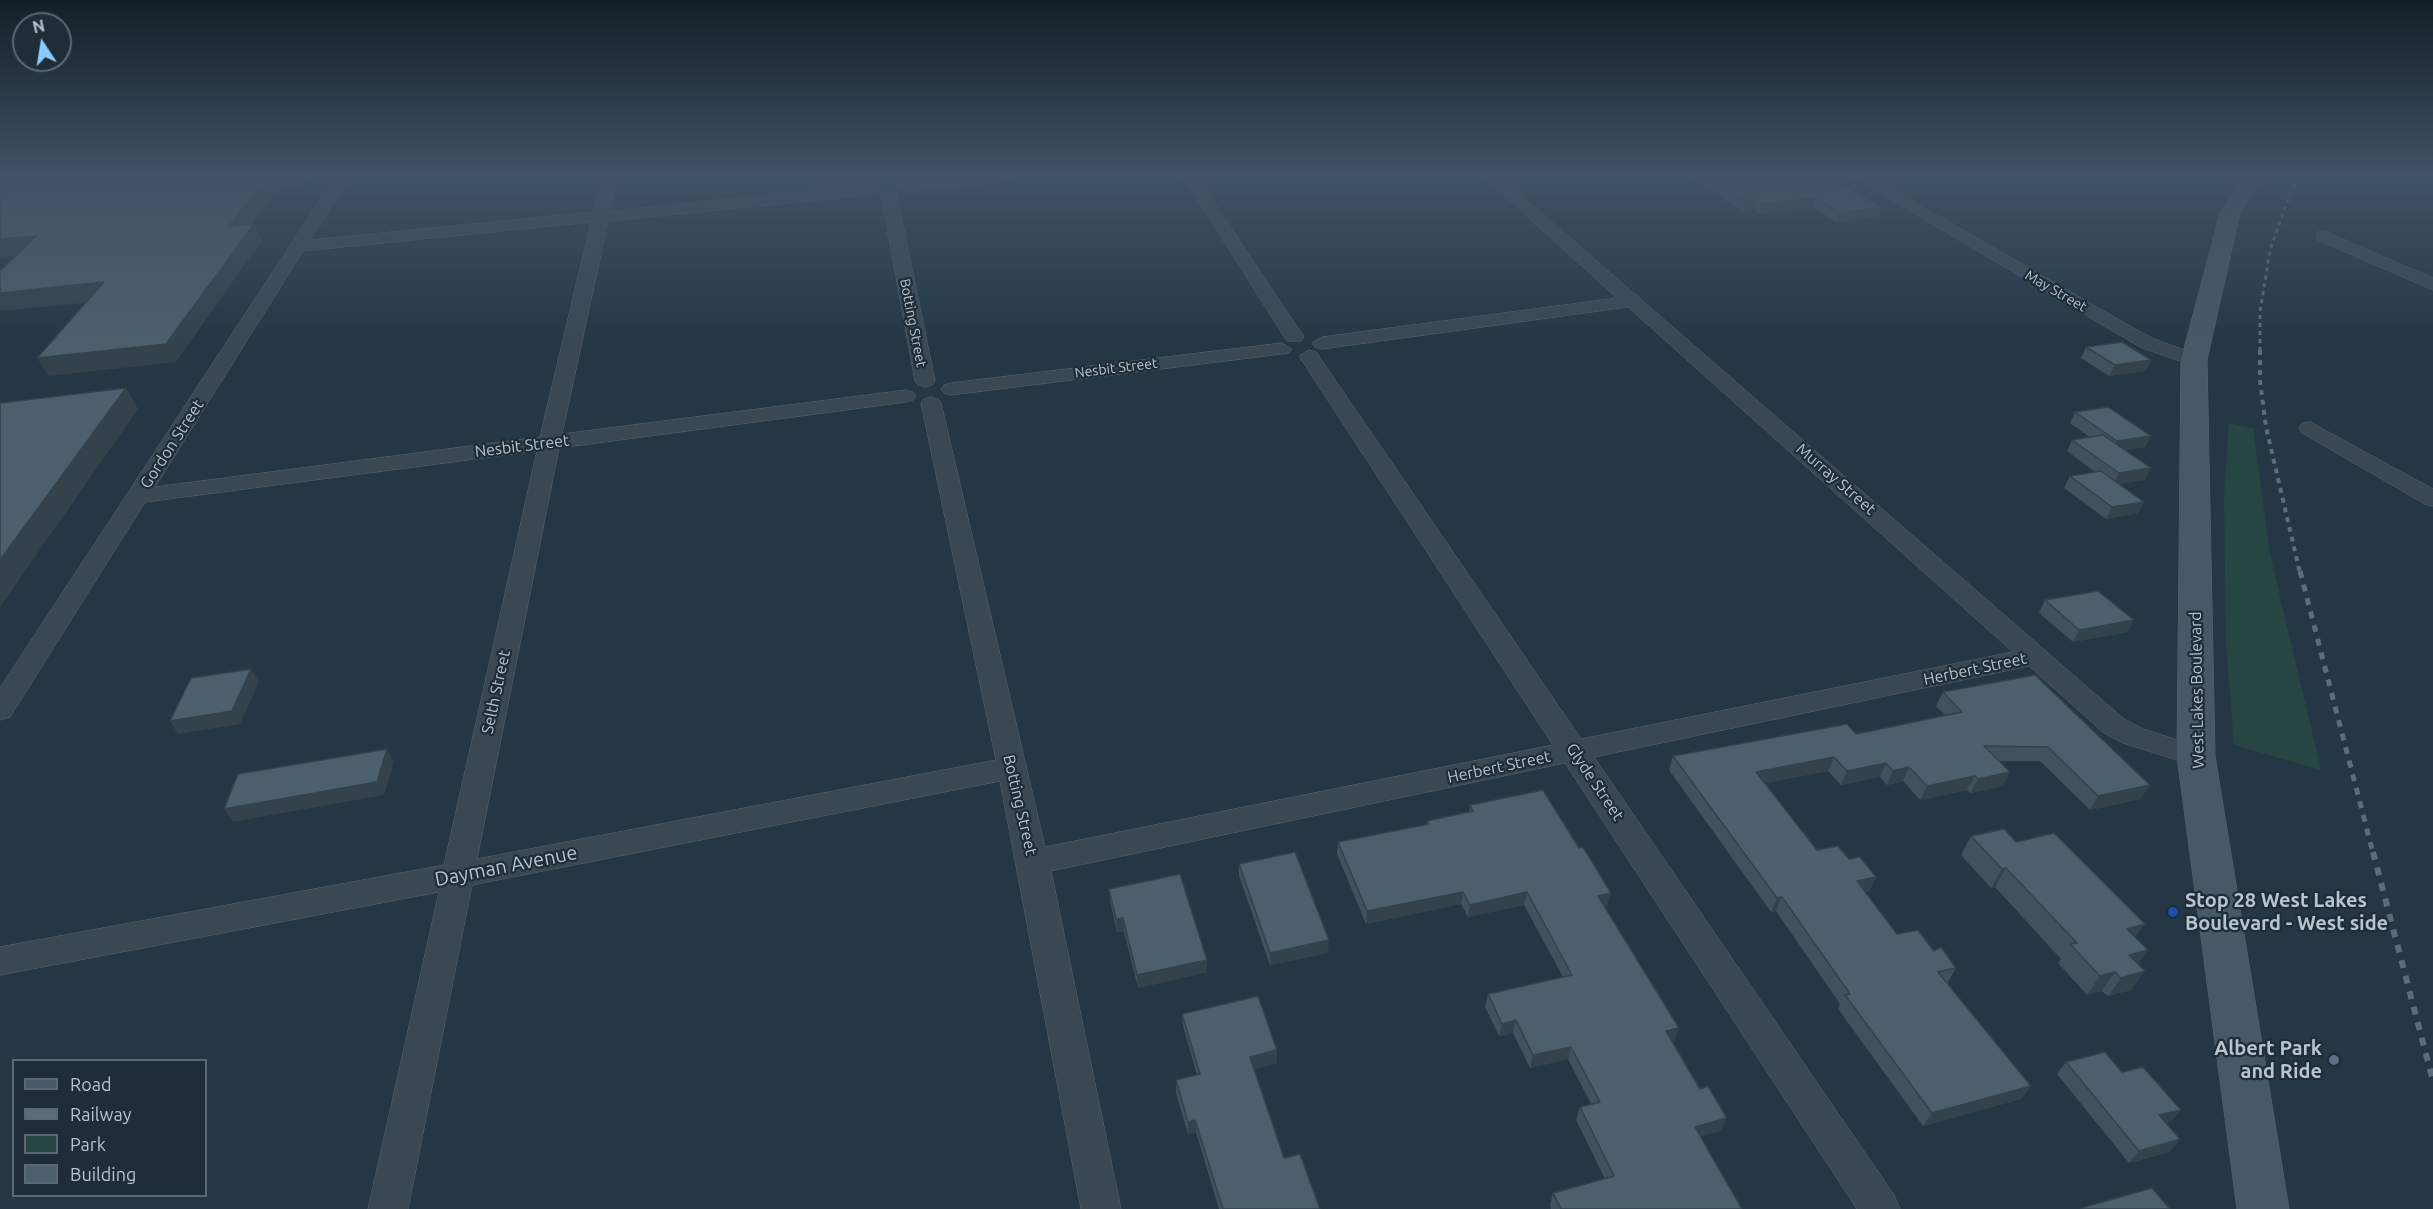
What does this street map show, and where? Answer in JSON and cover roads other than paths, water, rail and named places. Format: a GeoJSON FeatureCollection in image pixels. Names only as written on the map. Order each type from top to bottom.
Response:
{"type":"FeatureCollection","features":[{"type":"Feature","properties":{"kind":"main road","name":"West Lakes Boulevard"},"geometry":{"type":"LineString","coordinates":[[2225,233],[2194,360],[2196,756],[2263,1209]]}},
{"type":"Feature","properties":{"kind":"street","name":"Gordon Street"},"geometry":{"type":"LineString","coordinates":[[0,710],[307,233]]}},
{"type":"Feature","properties":{"kind":"street"},"geometry":{"type":"LineString","coordinates":[[299,246],[426,233]]}},
{"type":"Feature","properties":{"kind":"street","name":"Selth Street"},"geometry":{"type":"LineString","coordinates":[[388,1209],[549,442],[597,233]]}},
{"type":"Feature","properties":{"kind":"street","name":"Botting Street"},"geometry":{"type":"LineString","coordinates":[[904,233],[928,392],[1033,862],[1101,1209]]}},
{"type":"Feature","properties":{"kind":"street","name":"Glyde Street"},"geometry":{"type":"LineString","coordinates":[[1227,233],[1880,1209]]}},
{"type":"Feature","properties":{"kind":"street","name":"Murray Street"},"geometry":{"type":"LineString","coordinates":[[1556,233],[2114,726],[2133,736],[2196,756]]}},
{"type":"Feature","properties":{"kind":"street","name":"May Street"},"geometry":{"type":"LineString","coordinates":[[1958,233],[2147,343],[2194,360]]}},
{"type":"Feature","properties":{"kind":"street"},"geometry":{"type":"LineString","coordinates":[[2324,236],[2433,285]]}},
{"type":"Feature","properties":{"kind":"street","name":"Nesbit Street"},"geometry":{"type":"LineString","coordinates":[[138,496],[928,392],[1302,346],[1633,301]]}},
{"type":"Feature","properties":{"kind":"street"},"geometry":{"type":"LineString","coordinates":[[2310,428],[2433,499]]}},
{"type":"Feature","properties":{"kind":"street","name":"Herbert Street"},"geometry":{"type":"LineString","coordinates":[[1033,862],[2035,656]]}},
{"type":"Feature","properties":{"kind":"street","name":"Dayman Avenue"},"geometry":{"type":"LineString","coordinates":[[0,961],[1012,768]]}},
{"type":"Feature","properties":{"kind":"railway"},"geometry":{"type":"LineString","coordinates":[[2276,233],[2270,250],[2260,312],[2260,381],[2266,427],[2300,573]]}},
{"type":"Feature","properties":{"kind":"railway"},"geometry":{"type":"LineString","coordinates":[[2300,571],[2373,853]]}},
{"type":"Feature","properties":{"kind":"railway"},"geometry":{"type":"LineString","coordinates":[[2373,852],[2433,1081]]}},
{"type":"Feature","properties":{"kind":"place","name":"Stop 28 West Lakes Boulevard - West side"},"geometry":{"type":"Point","coordinates":[2173,912]}},
{"type":"Feature","properties":{"kind":"place","name":"Albert Park and Ride"},"geometry":{"type":"Point","coordinates":[2334,1060]}}]}
